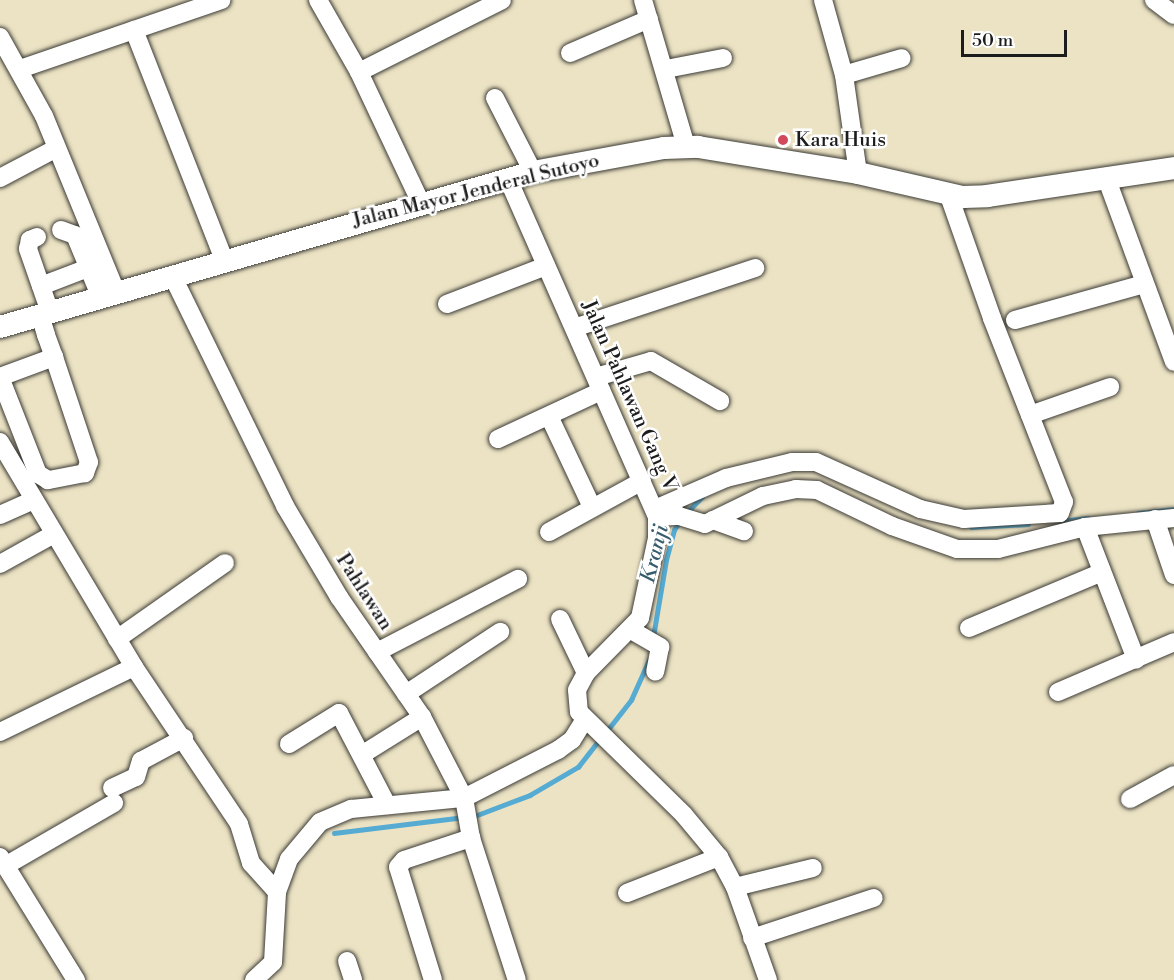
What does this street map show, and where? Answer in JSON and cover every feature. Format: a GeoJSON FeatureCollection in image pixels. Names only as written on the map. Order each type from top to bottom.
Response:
{"type":"FeatureCollection","features":[{"type":"Feature","properties":{"kind":"main road","name":"Jalan Mayor Jenderal Sutoyo"},"geometry":{"type":"LineString","coordinates":[[0,327],[109,296],[172,275],[533,172],[686,146],[858,173],[949,196],[987,196],[1174,168]]}},
{"type":"Feature","properties":{"kind":"street"},"geometry":{"type":"LineString","coordinates":[[20,69],[221,0]]}},
{"type":"Feature","properties":{"kind":"street"},"geometry":{"type":"LineString","coordinates":[[318,0],[359,72],[421,203]]}},
{"type":"Feature","properties":{"kind":"street"},"geometry":{"type":"LineString","coordinates":[[359,72],[502,0]]}},
{"type":"Feature","properties":{"kind":"street"},"geometry":{"type":"LineString","coordinates":[[643,0],[666,69],[686,146]]}},
{"type":"Feature","properties":{"kind":"street"},"geometry":{"type":"LineString","coordinates":[[824,0],[844,75],[858,173]]}},
{"type":"Feature","properties":{"kind":"street"},"geometry":{"type":"LineString","coordinates":[[1154,0],[1174,15]]}},
{"type":"Feature","properties":{"kind":"street"},"geometry":{"type":"LineString","coordinates":[[570,53],[649,19]]}},
{"type":"Feature","properties":{"kind":"street"},"geometry":{"type":"LineString","coordinates":[[134,30],[224,260]]}},
{"type":"Feature","properties":{"kind":"street"},"geometry":{"type":"LineString","coordinates":[[0,37],[20,69],[57,148],[109,296]]}},
{"type":"Feature","properties":{"kind":"street"},"geometry":{"type":"LineString","coordinates":[[666,69],[723,58]]}},
{"type":"Feature","properties":{"kind":"street"},"geometry":{"type":"LineString","coordinates":[[844,75],[902,58]]}},
{"type":"Feature","properties":{"kind":"street"},"geometry":{"type":"LineString","coordinates":[[495,98],[533,172]]}},
{"type":"Feature","properties":{"kind":"street"},"geometry":{"type":"LineString","coordinates":[[0,178],[57,148]]}},
{"type":"Feature","properties":{"kind":"street"},"geometry":{"type":"LineString","coordinates":[[1106,177],[1174,362]]}},
{"type":"Feature","properties":{"kind":"street","name":"Jalan Pahlawan Gang V"},"geometry":{"type":"LineString","coordinates":[[508,179],[656,513],[644,605],[645,638],[586,673],[576,703],[584,721]]}},
{"type":"Feature","properties":{"kind":"street"},"geometry":{"type":"LineString","coordinates":[[656,513],[726,478],[792,462],[816,462],[920,509],[964,519],[1055,515],[1064,508],[1064,502],[949,196]]}},
{"type":"Feature","properties":{"kind":"street"},"geometry":{"type":"LineString","coordinates":[[61,230],[75,235],[88,268],[109,296]]}},
{"type":"Feature","properties":{"kind":"street"},"geometry":{"type":"LineString","coordinates":[[37,237],[30,240],[28,249],[41,286],[54,357],[89,462],[85,473],[80,475],[42,479],[0,377],[54,357]]}},
{"type":"Feature","properties":{"kind":"street"},"geometry":{"type":"LineString","coordinates":[[447,304],[546,266]]}},
{"type":"Feature","properties":{"kind":"street"},"geometry":{"type":"LineString","coordinates":[[41,286],[88,268]]}},
{"type":"Feature","properties":{"kind":"street"},"geometry":{"type":"LineString","coordinates":[[573,328],[755,268]]}},
{"type":"Feature","properties":{"kind":"street","name":"Pahlawan"},"geometry":{"type":"LineString","coordinates":[[172,275],[285,506],[377,652],[422,717],[465,803]]}},
{"type":"Feature","properties":{"kind":"street"},"geometry":{"type":"LineString","coordinates":[[1015,320],[1144,284]]}},
{"type":"Feature","properties":{"kind":"street"},"geometry":{"type":"LineString","coordinates":[[498,439],[549,416],[599,384],[651,361],[720,401]]}},
{"type":"Feature","properties":{"kind":"street"},"geometry":{"type":"LineString","coordinates":[[1030,415],[1110,387]]}},
{"type":"Feature","properties":{"kind":"street"},"geometry":{"type":"LineString","coordinates":[[549,416],[592,507]]}},
{"type":"Feature","properties":{"kind":"street"},"geometry":{"type":"LineString","coordinates":[[3,454],[134,667],[184,738],[243,831],[251,863],[277,892]]}},
{"type":"Feature","properties":{"kind":"street"},"geometry":{"type":"LineString","coordinates":[[549,532],[642,482]]}},
{"type":"Feature","properties":{"kind":"street"},"geometry":{"type":"LineString","coordinates":[[709,522],[763,496],[796,489],[817,490],[892,526],[957,549],[998,549],[1085,527],[1174,518]]}},
{"type":"Feature","properties":{"kind":"street"},"geometry":{"type":"LineString","coordinates":[[0,515],[32,501]]}},
{"type":"Feature","properties":{"kind":"street"},"geometry":{"type":"LineString","coordinates":[[656,513],[709,522],[744,531]]}},
{"type":"Feature","properties":{"kind":"street"},"geometry":{"type":"LineString","coordinates":[[1155,519],[1174,575]]}},
{"type":"Feature","properties":{"kind":"street"},"geometry":{"type":"LineString","coordinates":[[1085,527],[1136,659]]}},
{"type":"Feature","properties":{"kind":"street"},"geometry":{"type":"LineString","coordinates":[[0,564],[52,535]]}},
{"type":"Feature","properties":{"kind":"street"},"geometry":{"type":"LineString","coordinates":[[117,639],[225,563]]}},
{"type":"Feature","properties":{"kind":"street"},"geometry":{"type":"LineString","coordinates":[[969,628],[1102,572]]}},
{"type":"Feature","properties":{"kind":"street"},"geometry":{"type":"LineString","coordinates":[[377,652],[518,579]]}},
{"type":"Feature","properties":{"kind":"street"},"geometry":{"type":"LineString","coordinates":[[560,619],[586,673]]}},
{"type":"Feature","properties":{"kind":"street"},"geometry":{"type":"LineString","coordinates":[[406,694],[500,632]]}},
{"type":"Feature","properties":{"kind":"street"},"geometry":{"type":"LineString","coordinates":[[645,638],[661,649],[655,672]]}},
{"type":"Feature","properties":{"kind":"street"},"geometry":{"type":"LineString","coordinates":[[1058,692],[1174,642]]}},
{"type":"Feature","properties":{"kind":"street"},"geometry":{"type":"LineString","coordinates":[[0,732],[134,667]]}},
{"type":"Feature","properties":{"kind":"street"},"geometry":{"type":"LineString","coordinates":[[289,744],[338,712],[363,754],[387,805]]}},
{"type":"Feature","properties":{"kind":"street"},"geometry":{"type":"LineString","coordinates":[[363,754],[422,717]]}},
{"type":"Feature","properties":{"kind":"street"},"geometry":{"type":"LineString","coordinates":[[254,980],[273,962],[277,892],[289,859],[320,822],[351,809],[387,805],[465,803],[572,740],[584,721],[684,815],[719,857],[735,887],[768,980]]}},
{"type":"Feature","properties":{"kind":"street"},"geometry":{"type":"LineString","coordinates":[[76,980],[2,861],[113,796],[135,778],[141,761],[184,738]]}},
{"type":"Feature","properties":{"kind":"street"},"geometry":{"type":"LineString","coordinates":[[1130,799],[1174,775]]}},
{"type":"Feature","properties":{"kind":"street"},"geometry":{"type":"LineString","coordinates":[[465,803],[469,833],[517,980]]}},
{"type":"Feature","properties":{"kind":"street"},"geometry":{"type":"LineString","coordinates":[[433,980],[398,867],[404,860],[469,833]]}},
{"type":"Feature","properties":{"kind":"street"},"geometry":{"type":"LineString","coordinates":[[627,893],[719,857]]}},
{"type":"Feature","properties":{"kind":"street"},"geometry":{"type":"LineString","coordinates":[[735,887],[813,868]]}},
{"type":"Feature","properties":{"kind":"street"},"geometry":{"type":"LineString","coordinates":[[752,938],[874,898]]}},
{"type":"Feature","properties":{"kind":"street"},"geometry":{"type":"LineString","coordinates":[[347,961],[353,980]]}},
{"type":"Feature","properties":{"kind":"waterway","name":"Kranji"},"geometry":{"type":"LineString","coordinates":[[685,514],[702,497]]}},
{"type":"Feature","properties":{"kind":"waterway","name":"Kranji"},"geometry":{"type":"LineString","coordinates":[[1138,513],[1174,509]]}},
{"type":"Feature","properties":{"kind":"waterway","name":"Kranji"},"geometry":{"type":"LineString","coordinates":[[1060,521],[1088,518]]}},
{"type":"Feature","properties":{"kind":"waterway","name":"Kranji"},"geometry":{"type":"LineString","coordinates":[[653,637],[666,560],[674,530],[680,521]]}},
{"type":"Feature","properties":{"kind":"waterway","name":"Kranji"},"geometry":{"type":"LineString","coordinates":[[971,527],[1028,524]]}},
{"type":"Feature","properties":{"kind":"waterway","name":"Kranji"},"geometry":{"type":"LineString","coordinates":[[606,732],[631,700],[649,660]]}},
{"type":"Feature","properties":{"kind":"waterway","name":"Kranji"},"geometry":{"type":"LineString","coordinates":[[472,817],[530,795],[578,767],[600,739]]}},
{"type":"Feature","properties":{"kind":"waterway","name":"Kranji"},"geometry":{"type":"LineString","coordinates":[[334,833],[464,817]]}},
{"type":"Feature","properties":{"kind":"place","name":"Kara Huis"},"geometry":{"type":"Point","coordinates":[783,140]}}]}
